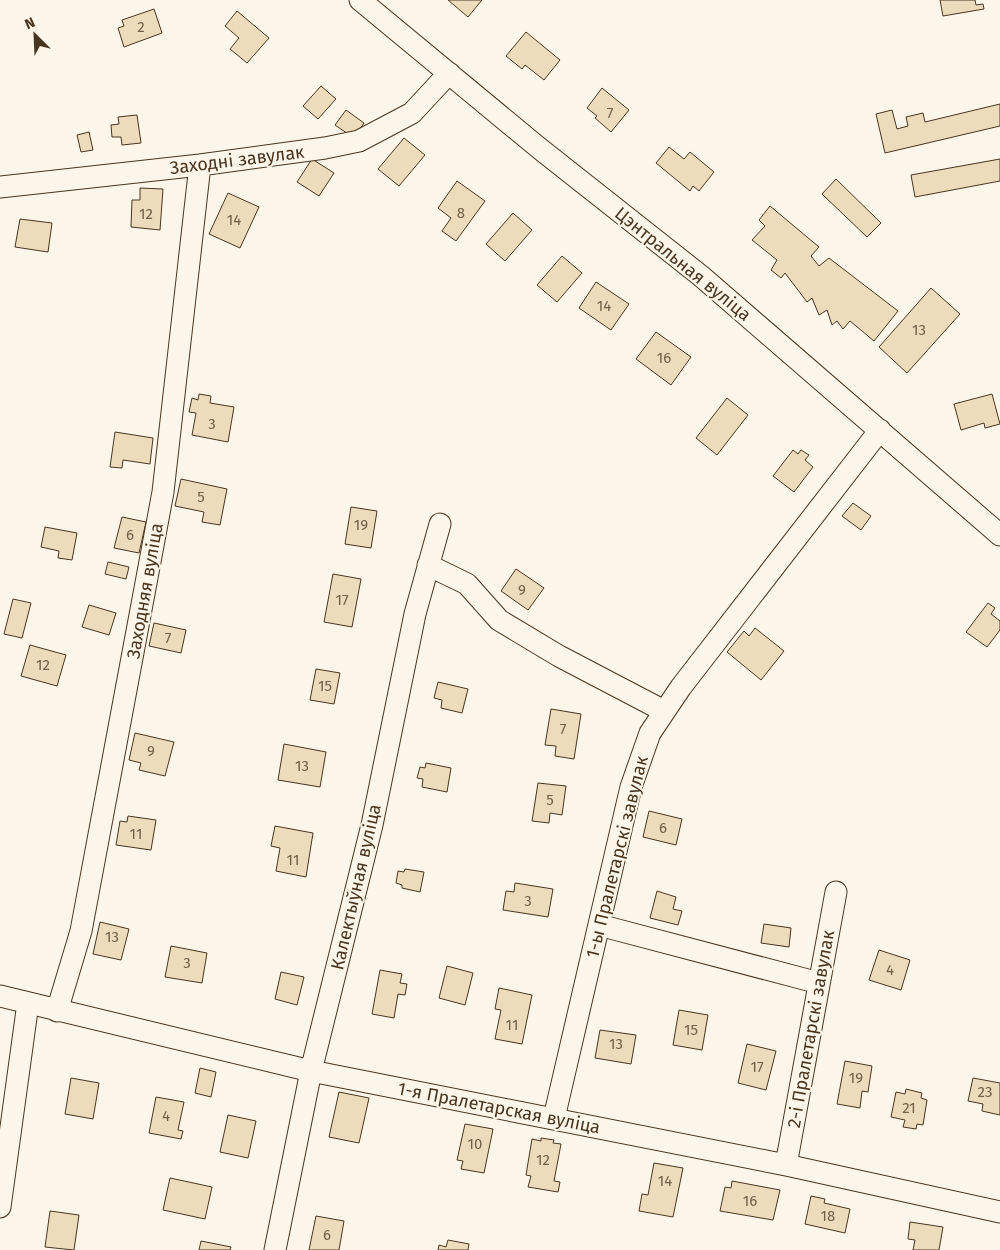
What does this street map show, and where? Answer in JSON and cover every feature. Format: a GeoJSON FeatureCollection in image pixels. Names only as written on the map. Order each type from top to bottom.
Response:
{"type":"FeatureCollection","features":[{"type":"Feature","properties":{"kind":"street","name":"Цэнтральная вуліца"},"geometry":{"type":"LineString","coordinates":[[360,0],[546,154],[700,276],[1000,534]]}},
{"type":"Feature","properties":{"kind":"street","name":"Заходні завулак"},"geometry":{"type":"LineString","coordinates":[[0,187],[200,165],[325,148],[359,141],[412,113],[449,72]]}},
{"type":"Feature","properties":{"kind":"street","name":"Заходняя вуліца"},"geometry":{"type":"LineString","coordinates":[[57,1011],[80,931],[163,492],[200,165]]}},
{"type":"Feature","properties":{"kind":"street","name":"1-ы Пралетарскі завулак"},"geometry":{"type":"LineString","coordinates":[[554,1118],[631,787],[650,733],[680,687],[880,430]]}},
{"type":"Feature","properties":{"kind":"street","name":"Калектыўная вуліца"},"geometry":{"type":"LineString","coordinates":[[275,1250],[311,1071],[372,825],[415,614],[440,524]]}},
{"type":"Feature","properties":{"kind":"street"},"geometry":{"type":"LineString","coordinates":[[428,566],[467,584],[498,620],[559,656],[664,711]]}},
{"type":"Feature","properties":{"kind":"street","name":"2-і Пралетарскі завулак"},"geometry":{"type":"LineString","coordinates":[[786,1165],[836,892]]}},
{"type":"Feature","properties":{"kind":"street"},"geometry":{"type":"LineString","coordinates":[[599,925],[819,983]]}},
{"type":"Feature","properties":{"kind":"street","name":"1-я Пралетарская вуліца"},"geometry":{"type":"LineString","coordinates":[[0,996],[311,1071],[786,1165],[1000,1212]]}},
{"type":"Feature","properties":{"kind":"street"},"geometry":{"type":"LineString","coordinates":[[0,1206],[28,1003]]}},
{"type":"Feature","properties":{"kind":"building"},"geometry":{"type":"Polygon","coordinates":[[[448,0],[482,0],[468,17],[448,0]]]}},
{"type":"Feature","properties":{"kind":"building"},"geometry":{"type":"Polygon","coordinates":[[[940,0],[975,0],[976,5],[983,4],[984,9],[943,16],[940,0]]]}},
{"type":"Feature","properties":{"kind":"building"},"geometry":{"type":"Polygon","coordinates":[[[154,9],[162,33],[124,47],[118,28],[124,26],[122,20],[154,9]]]}},
{"type":"Feature","properties":{"kind":"building"},"geometry":{"type":"Polygon","coordinates":[[[237,11],[269,38],[247,63],[230,49],[239,38],[225,26],[237,11]]]}},
{"type":"Feature","properties":{"kind":"building"},"geometry":{"type":"Polygon","coordinates":[[[526,32],[560,60],[544,80],[525,65],[522,69],[506,56],[526,32]]]}},
{"type":"Feature","properties":{"kind":"building"},"geometry":{"type":"Polygon","coordinates":[[[321,86],[336,99],[318,119],[303,106],[321,86]]]}},
{"type":"Feature","properties":{"kind":"building"},"geometry":{"type":"Polygon","coordinates":[[[602,88],[629,110],[611,132],[587,108],[602,88]]]}},
{"type":"Feature","properties":{"kind":"building"},"geometry":{"type":"Polygon","coordinates":[[[1000,104],[1000,126],[885,153],[876,114],[892,110],[897,129],[908,126],[906,117],[923,113],[925,122],[1000,104]]]}},
{"type":"Feature","properties":{"kind":"building"},"geometry":{"type":"Polygon","coordinates":[[[346,110],[364,123],[354,138],[335,125],[346,110]]]}},
{"type":"Feature","properties":{"kind":"building"},"geometry":{"type":"Polygon","coordinates":[[[137,115],[141,143],[122,145],[121,137],[112,137],[111,125],[119,124],[118,117],[137,115]]]}},
{"type":"Feature","properties":{"kind":"building"},"geometry":{"type":"Polygon","coordinates":[[[89,132],[93,150],[81,152],[77,135],[89,132]]]}},
{"type":"Feature","properties":{"kind":"building"},"geometry":{"type":"Polygon","coordinates":[[[404,138],[425,155],[399,186],[378,169],[404,138]]]}},
{"type":"Feature","properties":{"kind":"building"},"geometry":{"type":"Polygon","coordinates":[[[669,147],[684,159],[690,152],[714,172],[699,191],[693,186],[690,191],[656,163],[669,147]]]}},
{"type":"Feature","properties":{"kind":"building"},"geometry":{"type":"Polygon","coordinates":[[[312,159],[334,173],[319,196],[297,182],[312,159]]]}},
{"type":"Feature","properties":{"kind":"building"},"geometry":{"type":"Polygon","coordinates":[[[1000,159],[1000,181],[915,197],[911,175],[1000,159]]]}},
{"type":"Feature","properties":{"kind":"building"},"geometry":{"type":"Polygon","coordinates":[[[836,179],[881,223],[867,237],[822,194],[836,179]]]}},
{"type":"Feature","properties":{"kind":"building"},"geometry":{"type":"Polygon","coordinates":[[[457,181],[485,201],[456,241],[442,231],[451,218],[438,208],[457,181]]]}},
{"type":"Feature","properties":{"kind":"building"},"geometry":{"type":"Polygon","coordinates":[[[140,188],[163,189],[160,230],[131,227],[132,200],[140,200],[140,188]]]}},
{"type":"Feature","properties":{"kind":"building"},"geometry":{"type":"Polygon","coordinates":[[[228,193],[259,207],[240,248],[209,234],[228,193]]]}},
{"type":"Feature","properties":{"kind":"building"},"geometry":{"type":"Polygon","coordinates":[[[770,206],[819,247],[811,256],[819,266],[829,258],[898,311],[874,341],[850,321],[843,329],[837,321],[832,325],[827,310],[819,315],[812,298],[807,302],[785,273],[781,278],[771,270],[777,260],[752,240],[765,226],[759,220],[770,206]]]}},
{"type":"Feature","properties":{"kind":"building"},"geometry":{"type":"Polygon","coordinates":[[[513,213],[532,230],[505,261],[486,244],[513,213]]]}},
{"type":"Feature","properties":{"kind":"building"},"geometry":{"type":"Polygon","coordinates":[[[20,219],[52,223],[48,252],[15,247],[20,219]]]}},
{"type":"Feature","properties":{"kind":"building"},"geometry":{"type":"Polygon","coordinates":[[[562,256],[582,273],[557,302],[537,285],[562,256]]]}},
{"type":"Feature","properties":{"kind":"building"},"geometry":{"type":"Polygon","coordinates":[[[596,282],[629,304],[611,330],[579,308],[596,282]]]}},
{"type":"Feature","properties":{"kind":"building"},"geometry":{"type":"Polygon","coordinates":[[[931,288],[960,314],[907,373],[879,347],[931,288]]]}},
{"type":"Feature","properties":{"kind":"building"},"geometry":{"type":"Polygon","coordinates":[[[656,332],[691,357],[671,385],[636,359],[656,332]]]}},
{"type":"Feature","properties":{"kind":"building"},"geometry":{"type":"Polygon","coordinates":[[[199,394],[211,396],[210,403],[234,407],[228,442],[192,435],[196,413],[189,412],[192,398],[198,400],[199,394]]]}},
{"type":"Feature","properties":{"kind":"building"},"geometry":{"type":"Polygon","coordinates":[[[992,394],[1000,424],[985,428],[984,423],[961,430],[954,404],[992,394]]]}},
{"type":"Feature","properties":{"kind":"building"},"geometry":{"type":"Polygon","coordinates":[[[727,398],[748,415],[717,455],[696,438],[727,398]]]}},
{"type":"Feature","properties":{"kind":"building"},"geometry":{"type":"Polygon","coordinates":[[[115,432],[153,438],[150,464],[123,460],[122,468],[110,467],[115,432]]]}},
{"type":"Feature","properties":{"kind":"building"},"geometry":{"type":"Polygon","coordinates":[[[793,450],[798,454],[801,450],[809,455],[805,460],[813,467],[794,492],[773,476],[793,450]]]}},
{"type":"Feature","properties":{"kind":"building"},"geometry":{"type":"Polygon","coordinates":[[[181,479],[227,489],[220,525],[202,522],[204,512],[175,506],[181,479]]]}},
{"type":"Feature","properties":{"kind":"building"},"geometry":{"type":"Polygon","coordinates":[[[853,503],[871,516],[861,530],[842,516],[853,503]]]}},
{"type":"Feature","properties":{"kind":"building"},"geometry":{"type":"Polygon","coordinates":[[[351,507],[377,511],[371,548],[345,544],[351,507]]]}},
{"type":"Feature","properties":{"kind":"building"},"geometry":{"type":"Polygon","coordinates":[[[122,517],[146,522],[139,553],[114,548],[122,517]]]}},
{"type":"Feature","properties":{"kind":"building"},"geometry":{"type":"Polygon","coordinates":[[[45,527],[77,533],[72,560],[58,558],[59,551],[41,547],[45,527]]]}},
{"type":"Feature","properties":{"kind":"building"},"geometry":{"type":"Polygon","coordinates":[[[108,562],[129,567],[126,579],[105,574],[108,562]]]}},
{"type":"Feature","properties":{"kind":"building"},"geometry":{"type":"Polygon","coordinates":[[[516,569],[544,588],[528,610],[501,591],[516,569]]]}},
{"type":"Feature","properties":{"kind":"building"},"geometry":{"type":"Polygon","coordinates":[[[333,574],[361,579],[352,627],[324,622],[333,574]]]}},
{"type":"Feature","properties":{"kind":"building"},"geometry":{"type":"Polygon","coordinates":[[[13,599],[31,603],[22,638],[4,634],[13,599]]]}},
{"type":"Feature","properties":{"kind":"building"},"geometry":{"type":"Polygon","coordinates":[[[988,603],[995,608],[991,614],[1000,621],[1000,630],[987,647],[966,632],[988,603]]]}},
{"type":"Feature","properties":{"kind":"building"},"geometry":{"type":"Polygon","coordinates":[[[89,605],[116,613],[109,635],[82,627],[89,605]]]}},
{"type":"Feature","properties":{"kind":"building"},"geometry":{"type":"Polygon","coordinates":[[[154,623],[186,630],[181,653],[149,646],[154,623]]]}},
{"type":"Feature","properties":{"kind":"building"},"geometry":{"type":"Polygon","coordinates":[[[755,628],[784,651],[761,680],[727,652],[744,631],[749,636],[755,628]]]}},
{"type":"Feature","properties":{"kind":"building"},"geometry":{"type":"Polygon","coordinates":[[[30,645],[66,655],[57,686],[21,676],[30,645]]]}},
{"type":"Feature","properties":{"kind":"building"},"geometry":{"type":"Polygon","coordinates":[[[316,669],[340,673],[334,704],[310,700],[316,669]]]}},
{"type":"Feature","properties":{"kind":"building"},"geometry":{"type":"Polygon","coordinates":[[[438,682],[468,689],[462,713],[441,708],[442,700],[434,698],[438,682]]]}},
{"type":"Feature","properties":{"kind":"building"},"geometry":{"type":"Polygon","coordinates":[[[551,709],[581,714],[574,759],[555,756],[556,746],[545,745],[551,709]]]}},
{"type":"Feature","properties":{"kind":"building"},"geometry":{"type":"Polygon","coordinates":[[[135,733],[174,742],[165,776],[139,770],[141,763],[129,760],[135,733]]]}},
{"type":"Feature","properties":{"kind":"building"},"geometry":{"type":"Polygon","coordinates":[[[284,744],[326,752],[320,787],[278,780],[284,744]]]}},
{"type":"Feature","properties":{"kind":"building"},"geometry":{"type":"Polygon","coordinates":[[[426,763],[451,768],[447,792],[422,787],[423,779],[417,778],[420,767],[425,768],[426,763]]]}},
{"type":"Feature","properties":{"kind":"building"},"geometry":{"type":"Polygon","coordinates":[[[538,783],[566,786],[562,815],[550,813],[549,823],[532,821],[538,783]]]}},
{"type":"Feature","properties":{"kind":"building"},"geometry":{"type":"Polygon","coordinates":[[[649,811],[682,819],[676,845],[643,837],[649,811]]]}},
{"type":"Feature","properties":{"kind":"building"},"geometry":{"type":"Polygon","coordinates":[[[128,816],[156,820],[151,850],[116,845],[120,821],[127,822],[128,816]]]}},
{"type":"Feature","properties":{"kind":"building"},"geometry":{"type":"Polygon","coordinates":[[[275,826],[313,833],[306,877],[276,871],[280,848],[271,846],[275,826]]]}},
{"type":"Feature","properties":{"kind":"building"},"geometry":{"type":"Polygon","coordinates":[[[405,869],[424,872],[420,892],[402,888],[402,885],[396,883],[398,871],[404,872],[405,869]]]}},
{"type":"Feature","properties":{"kind":"building"},"geometry":{"type":"Polygon","coordinates":[[[515,883],[553,889],[548,917],[503,910],[506,891],[514,892],[515,883]]]}},
{"type":"Feature","properties":{"kind":"building"},"geometry":{"type":"Polygon","coordinates":[[[657,891],[676,897],[673,909],[682,911],[678,925],[650,918],[657,891]]]}},
{"type":"Feature","properties":{"kind":"building"},"geometry":{"type":"Polygon","coordinates":[[[100,922],[129,929],[121,960],[93,954],[100,922]]]}},
{"type":"Feature","properties":{"kind":"building"},"geometry":{"type":"Polygon","coordinates":[[[764,924],[791,928],[789,947],[761,943],[764,924]]]}},
{"type":"Feature","properties":{"kind":"building"},"geometry":{"type":"Polygon","coordinates":[[[171,946],[207,953],[202,983],[165,977],[171,946]]]}},
{"type":"Feature","properties":{"kind":"building"},"geometry":{"type":"Polygon","coordinates":[[[879,950],[910,960],[901,990],[869,980],[879,950]]]}},
{"type":"Feature","properties":{"kind":"building"},"geometry":{"type":"Polygon","coordinates":[[[447,966],[473,973],[465,1005],[439,998],[447,966]]]}},
{"type":"Feature","properties":{"kind":"building"},"geometry":{"type":"Polygon","coordinates":[[[380,970],[402,974],[400,983],[407,984],[405,995],[398,994],[394,1018],[372,1014],[380,970]]]}},
{"type":"Feature","properties":{"kind":"building"},"geometry":{"type":"Polygon","coordinates":[[[281,972],[304,977],[297,1005],[275,999],[281,972]]]}},
{"type":"Feature","properties":{"kind":"building"},"geometry":{"type":"Polygon","coordinates":[[[499,988],[532,995],[522,1044],[495,1039],[501,1010],[495,1009],[499,988]]]}},
{"type":"Feature","properties":{"kind":"building"},"geometry":{"type":"Polygon","coordinates":[[[679,1010],[708,1015],[702,1050],[673,1045],[679,1010]]]}},
{"type":"Feature","properties":{"kind":"building"},"geometry":{"type":"Polygon","coordinates":[[[600,1030],[636,1035],[631,1064],[595,1058],[600,1030]]]}},
{"type":"Feature","properties":{"kind":"building"},"geometry":{"type":"Polygon","coordinates":[[[747,1044],[776,1051],[766,1090],[738,1083],[747,1044]]]}},
{"type":"Feature","properties":{"kind":"building"},"geometry":{"type":"Polygon","coordinates":[[[845,1061],[872,1066],[868,1092],[862,1091],[860,1108],[837,1104],[845,1061]]]}},
{"type":"Feature","properties":{"kind":"building"},"geometry":{"type":"Polygon","coordinates":[[[200,1068],[216,1072],[211,1097],[195,1093],[200,1068]]]}},
{"type":"Feature","properties":{"kind":"building"},"geometry":{"type":"Polygon","coordinates":[[[71,1078],[99,1083],[93,1119],[65,1114],[71,1078]]]}},
{"type":"Feature","properties":{"kind":"building"},"geometry":{"type":"Polygon","coordinates":[[[973,1078],[1000,1083],[1000,1115],[982,1111],[983,1104],[968,1101],[973,1078]]]}},
{"type":"Feature","properties":{"kind":"building"},"geometry":{"type":"Polygon","coordinates":[[[906,1089],[922,1093],[921,1098],[927,1100],[923,1125],[917,1124],[916,1129],[903,1127],[905,1120],[891,1117],[896,1092],[905,1094],[906,1089]]]}},
{"type":"Feature","properties":{"kind":"building"},"geometry":{"type":"Polygon","coordinates":[[[339,1092],[369,1098],[359,1143],[329,1137],[339,1092]]]}},
{"type":"Feature","properties":{"kind":"building"},"geometry":{"type":"Polygon","coordinates":[[[156,1097],[184,1102],[178,1130],[183,1131],[181,1139],[149,1133],[156,1097]]]}},
{"type":"Feature","properties":{"kind":"building"},"geometry":{"type":"Polygon","coordinates":[[[228,1115],[256,1121],[248,1158],[220,1152],[228,1115]]]}},
{"type":"Feature","properties":{"kind":"building"},"geometry":{"type":"Polygon","coordinates":[[[465,1124],[493,1129],[484,1173],[461,1169],[463,1161],[457,1160],[465,1124]]]}},
{"type":"Feature","properties":{"kind":"building"},"geometry":{"type":"Polygon","coordinates":[[[541,1138],[554,1140],[553,1143],[561,1144],[554,1181],[560,1182],[558,1192],[528,1187],[531,1176],[526,1175],[532,1139],[541,1141],[541,1138]]]}},
{"type":"Feature","properties":{"kind":"building"},"geometry":{"type":"Polygon","coordinates":[[[654,1163],[683,1168],[673,1217],[639,1211],[642,1194],[648,1195],[654,1163]]]}},
{"type":"Feature","properties":{"kind":"building"},"geometry":{"type":"Polygon","coordinates":[[[170,1178],[212,1187],[205,1219],[163,1210],[170,1178]]]}},
{"type":"Feature","properties":{"kind":"building"},"geometry":{"type":"Polygon","coordinates":[[[732,1181],[780,1190],[773,1220],[720,1211],[725,1187],[731,1188],[732,1181]]]}},
{"type":"Feature","properties":{"kind":"building"},"geometry":{"type":"Polygon","coordinates":[[[811,1196],[825,1199],[824,1203],[850,1209],[845,1233],[805,1224],[811,1196]]]}},
{"type":"Feature","properties":{"kind":"building"},"geometry":{"type":"Polygon","coordinates":[[[50,1211],[79,1215],[74,1250],[45,1247],[50,1211]]]}},
{"type":"Feature","properties":{"kind":"building"},"geometry":{"type":"Polygon","coordinates":[[[316,1216],[344,1221],[339,1250],[309,1250],[316,1216]]]}},
{"type":"Feature","properties":{"kind":"building"},"geometry":{"type":"Polygon","coordinates":[[[910,1222],[943,1227],[939,1250],[913,1250],[915,1240],[908,1239],[910,1222]]]}},
{"type":"Feature","properties":{"kind":"building"},"geometry":{"type":"Polygon","coordinates":[[[448,1240],[469,1244],[468,1250],[438,1250],[439,1245],[446,1247],[448,1240]]]}},
{"type":"Feature","properties":{"kind":"building"},"geometry":{"type":"Polygon","coordinates":[[[201,1241],[231,1247],[230,1250],[199,1250],[201,1241]]]}}]}
